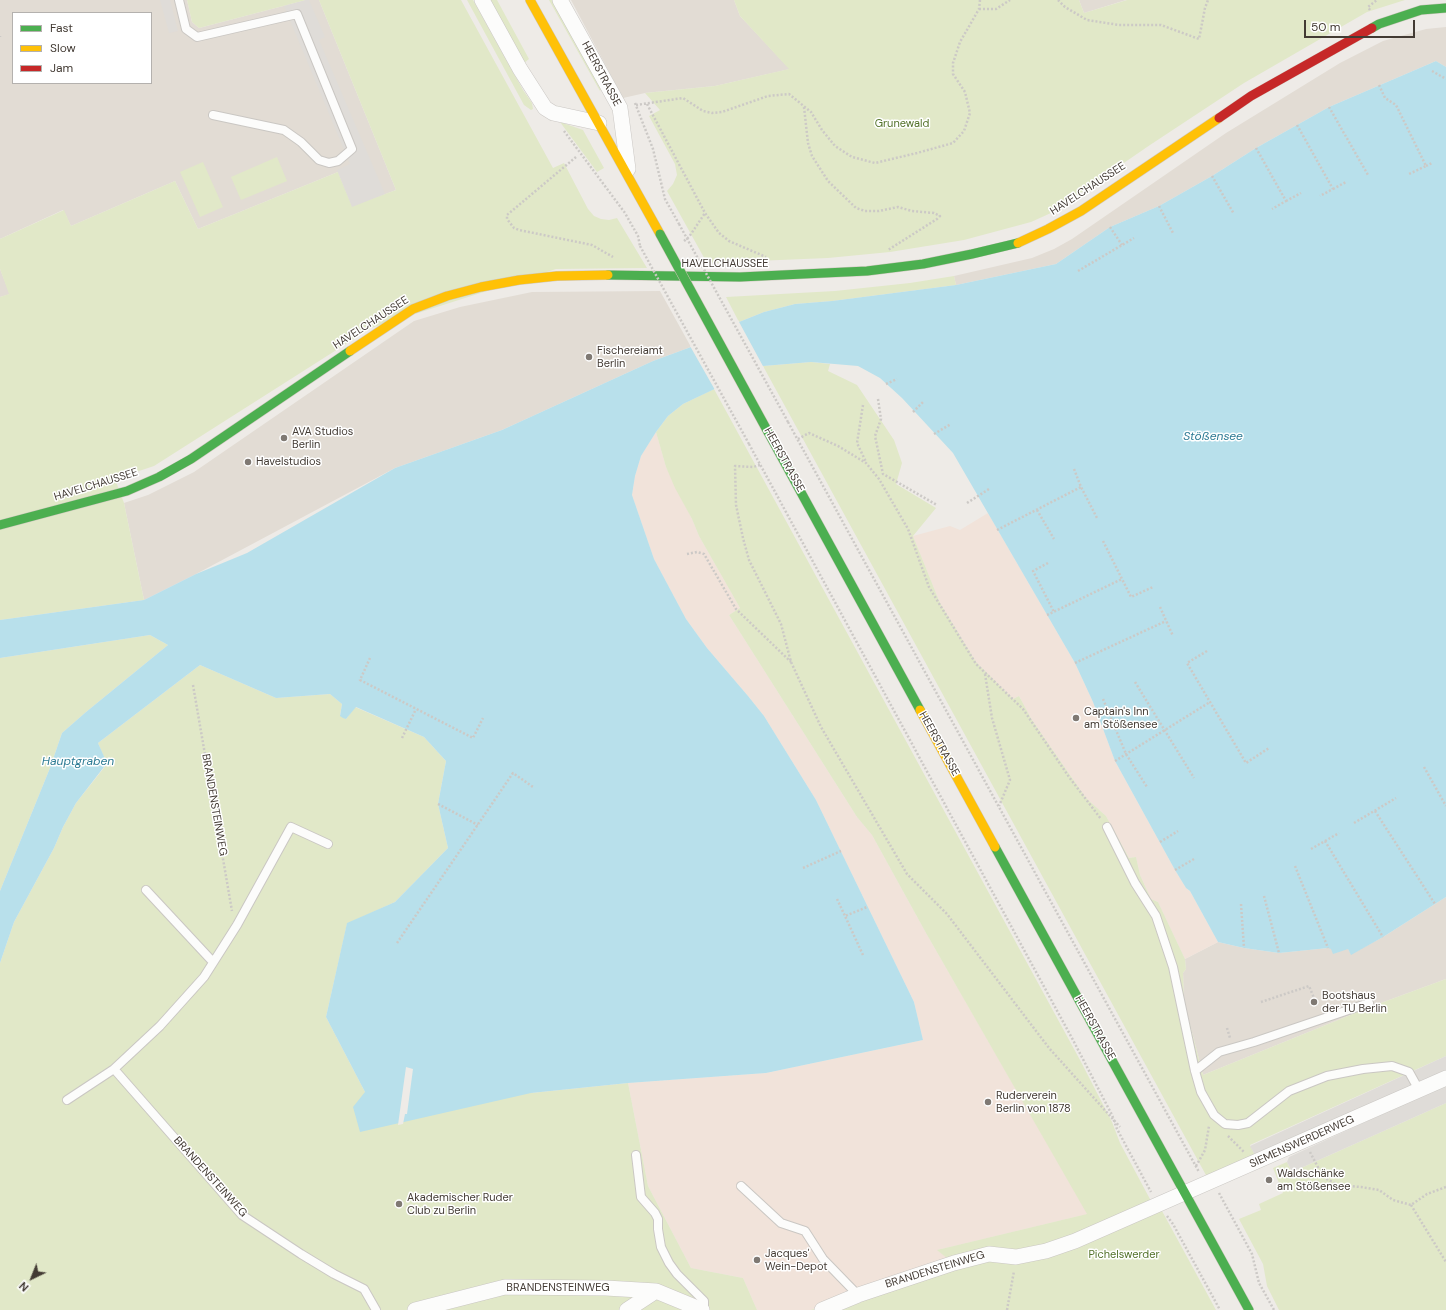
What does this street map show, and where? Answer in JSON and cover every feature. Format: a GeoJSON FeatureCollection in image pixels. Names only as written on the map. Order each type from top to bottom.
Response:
{"type":"FeatureCollection","features":[{"type":"Feature","properties":{"kind":"street"},"geometry":{"type":"LineString","coordinates":[[482,0],[520,69],[545,108],[553,113],[600,124]]}},
{"type":"Feature","properties":{"kind":"street","name":"HEERSTRASSE"},"geometry":{"type":"LineString","coordinates":[[530,0],[600,124],[1249,1310]]}},
{"type":"Feature","properties":{"kind":"street","name":"HEERSTRASSE"},"geometry":{"type":"LineString","coordinates":[[560,0],[620,108],[629,178]]}},
{"type":"Feature","properties":{"kind":"street","name":"HAVELCHAUSSEE"},"geometry":{"type":"LineString","coordinates":[[0,525],[127,491],[159,477],[191,459],[381,329],[413,309],[447,296],[481,287],[519,280],[556,276],[626,274],[740,277],[808,275],[867,271],[937,261],[1016,243],[1048,229],[1081,211],[1251,96],[1352,38],[1379,24],[1414,12],[1446,8]]}},
{"type":"Feature","properties":{"kind":"street","name":"SIEMENSWERDERWEG"},"geometry":{"type":"LineString","coordinates":[[1185,1194],[1446,1078]]}},
{"type":"Feature","properties":{"kind":"street","name":"BRANDENSTEINWEG"},"geometry":{"type":"LineString","coordinates":[[822,1310],[858,1294],[954,1263],[989,1254],[1016,1257],[1046,1251],[1075,1242],[1185,1194]]}},
{"type":"Feature","properties":{"kind":"street","name":"BRANDENSTEINWEG"},"geometry":{"type":"LineString","coordinates":[[415,1310],[505,1287],[606,1288],[656,1291],[703,1310]]}},
{"type":"Feature","properties":{"kind":"street"},"geometry":{"type":"LineString","coordinates":[[627,1310],[656,1291]]}},
{"type":"Feature","properties":{"kind":"lane"},"geometry":{"type":"LineString","coordinates":[[179,0],[186,29],[197,37],[297,14],[352,149],[338,161],[329,163],[319,160],[301,142],[284,130],[213,115]]}},
{"type":"Feature","properties":{"kind":"lane"},"geometry":{"type":"LineString","coordinates":[[67,1100],[114,1069],[160,1026],[204,977],[237,925],[291,827],[328,844]]}},
{"type":"Feature","properties":{"kind":"lane"},"geometry":{"type":"LineString","coordinates":[[1107,828],[1135,882],[1156,916],[1173,967],[1195,1071],[1201,1092],[1214,1115],[1225,1124],[1238,1125],[1248,1123],[1289,1091],[1327,1076],[1364,1069],[1392,1066],[1409,1072],[1419,1090]]}},
{"type":"Feature","properties":{"kind":"lane"},"geometry":{"type":"LineString","coordinates":[[146,890],[213,962]]}},
{"type":"Feature","properties":{"kind":"lane"},"geometry":{"type":"LineString","coordinates":[[1195,1071],[1219,1052],[1254,1042],[1369,1003]]}},
{"type":"Feature","properties":{"kind":"lane","name":"BRANDENSTEINWEG"},"geometry":{"type":"LineString","coordinates":[[114,1069],[242,1215],[301,1254],[334,1274],[364,1289],[376,1310]]}},
{"type":"Feature","properties":{"kind":"lane"},"geometry":{"type":"LineString","coordinates":[[636,1155],[641,1197],[655,1213],[658,1219],[661,1247],[669,1263],[677,1274],[704,1301],[703,1310]]}},
{"type":"Feature","properties":{"kind":"lane"},"geometry":{"type":"LineString","coordinates":[[741,1186],[781,1224],[805,1231],[823,1259],[858,1294]]}},
{"type":"Feature","properties":{"kind":"path"},"geometry":{"type":"LineString","coordinates":[[980,0],[979,9],[960,42],[952,63],[953,74],[965,92],[970,113],[964,131],[953,143],[875,163],[852,157],[835,146],[822,130],[811,112],[789,94],[768,96],[722,112],[712,113],[703,111],[683,98],[636,105],[653,149],[665,199],[1201,1176]]}},
{"type":"Feature","properties":{"kind":"path"},"geometry":{"type":"LineString","coordinates":[[979,9],[996,9],[1010,0]]}},
{"type":"Feature","properties":{"kind":"path"},"geometry":{"type":"LineString","coordinates":[[1058,0],[1065,7],[1087,20],[1119,25],[1161,25],[1199,39],[1208,0]]}},
{"type":"Feature","properties":{"kind":"path"},"geometry":{"type":"LineString","coordinates":[[1432,71],[1446,79]]}},
{"type":"Feature","properties":{"kind":"path"},"geometry":{"type":"LineString","coordinates":[[1379,84],[1385,98],[1396,105],[1426,166]]}},
{"type":"Feature","properties":{"kind":"path"},"geometry":{"type":"LineString","coordinates":[[647,104],[705,213],[719,233],[729,241],[772,260]]}},
{"type":"Feature","properties":{"kind":"path"},"geometry":{"type":"LineString","coordinates":[[804,106],[808,143],[812,156],[828,181],[856,208],[865,211],[879,211],[898,207],[912,211],[934,213],[940,216],[938,219],[883,254]]}},
{"type":"Feature","properties":{"kind":"path"},"geometry":{"type":"LineString","coordinates":[[1329,107],[1368,175]]}},
{"type":"Feature","properties":{"kind":"path"},"geometry":{"type":"LineString","coordinates":[[1297,125],[1333,189]]}},
{"type":"Feature","properties":{"kind":"path"},"geometry":{"type":"LineString","coordinates":[[561,127],[625,213],[638,236],[640,246],[1073,1040],[1158,1205]]}},
{"type":"Feature","properties":{"kind":"path"},"geometry":{"type":"LineString","coordinates":[[1256,148],[1286,201]]}},
{"type":"Feature","properties":{"kind":"path"},"geometry":{"type":"LineString","coordinates":[[576,157],[507,215],[507,219],[514,228],[519,230],[592,245],[613,256],[626,274]]}},
{"type":"Feature","properties":{"kind":"path"},"geometry":{"type":"LineString","coordinates":[[1409,174],[1432,163]]}},
{"type":"Feature","properties":{"kind":"path"},"geometry":{"type":"LineString","coordinates":[[1212,176],[1234,214]]}},
{"type":"Feature","properties":{"kind":"path"},"geometry":{"type":"LineString","coordinates":[[1320,196],[1346,182]]}},
{"type":"Feature","properties":{"kind":"path"},"geometry":{"type":"LineString","coordinates":[[1272,209],[1301,193]]}},
{"type":"Feature","properties":{"kind":"path"},"geometry":{"type":"LineString","coordinates":[[1159,206],[1173,233]]}},
{"type":"Feature","properties":{"kind":"path"},"geometry":{"type":"LineString","coordinates":[[690,238],[705,213]]}},
{"type":"Feature","properties":{"kind":"path"},"geometry":{"type":"LineString","coordinates":[[1110,227],[1122,245]]}},
{"type":"Feature","properties":{"kind":"path"},"geometry":{"type":"LineString","coordinates":[[1078,271],[1134,238]]}},
{"type":"Feature","properties":{"kind":"path"},"geometry":{"type":"LineString","coordinates":[[886,384],[897,378]]}},
{"type":"Feature","properties":{"kind":"path"},"geometry":{"type":"LineString","coordinates":[[878,398],[881,419],[875,436],[883,474],[937,505]]}},
{"type":"Feature","properties":{"kind":"path"},"geometry":{"type":"LineString","coordinates":[[913,412],[923,402]]}},
{"type":"Feature","properties":{"kind":"path"},"geometry":{"type":"LineString","coordinates":[[863,405],[857,443],[866,463],[879,479],[908,529],[929,587],[976,664],[1023,709],[1069,777],[1107,828]]}},
{"type":"Feature","properties":{"kind":"path"},"geometry":{"type":"LineString","coordinates":[[934,434],[951,424]]}},
{"type":"Feature","properties":{"kind":"path"},"geometry":{"type":"LineString","coordinates":[[798,439],[809,433],[838,446],[866,463]]}},
{"type":"Feature","properties":{"kind":"path"},"geometry":{"type":"LineString","coordinates":[[760,465],[753,467],[735,466],[736,505],[743,538],[749,560],[781,624],[791,662],[821,727],[907,874],[947,914],[1049,1048],[1120,1127]]}},
{"type":"Feature","properties":{"kind":"path"},"geometry":{"type":"LineString","coordinates":[[1074,469],[1081,488],[1097,518]]}},
{"type":"Feature","properties":{"kind":"path"},"geometry":{"type":"LineString","coordinates":[[879,479],[883,474]]}},
{"type":"Feature","properties":{"kind":"path"},"geometry":{"type":"LineString","coordinates":[[997,530],[1081,488]]}},
{"type":"Feature","properties":{"kind":"path"},"geometry":{"type":"LineString","coordinates":[[967,503],[989,489]]}},
{"type":"Feature","properties":{"kind":"path"},"geometry":{"type":"LineString","coordinates":[[1037,510],[1054,539]]}},
{"type":"Feature","properties":{"kind":"path"},"geometry":{"type":"LineString","coordinates":[[1103,541],[1131,596],[1153,587]]}},
{"type":"Feature","properties":{"kind":"path"},"geometry":{"type":"LineString","coordinates":[[687,554],[697,552],[704,554],[736,609],[791,662]]}},
{"type":"Feature","properties":{"kind":"path"},"geometry":{"type":"LineString","coordinates":[[1048,564],[1033,571],[1054,612]]}},
{"type":"Feature","properties":{"kind":"path"},"geometry":{"type":"LineString","coordinates":[[1047,615],[1122,579]]}},
{"type":"Feature","properties":{"kind":"path"},"geometry":{"type":"LineString","coordinates":[[1160,608],[1173,636]]}},
{"type":"Feature","properties":{"kind":"path"},"geometry":{"type":"LineString","coordinates":[[1075,663],[1166,621]]}},
{"type":"Feature","properties":{"kind":"path"},"geometry":{"type":"LineString","coordinates":[[1207,651],[1187,663],[1246,763],[1269,748]]}},
{"type":"Feature","properties":{"kind":"path"},"geometry":{"type":"LineString","coordinates":[[370,658],[360,680],[473,738],[483,718]]}},
{"type":"Feature","properties":{"kind":"path"},"geometry":{"type":"LineString","coordinates":[[985,673],[992,718],[1010,780],[999,806]]}},
{"type":"Feature","properties":{"kind":"path"},"geometry":{"type":"LineString","coordinates":[[1135,682],[1166,730],[1194,778]]}},
{"type":"Feature","properties":{"kind":"path","name":"BRANDENSTEINWEG"},"geometry":{"type":"LineString","coordinates":[[193,685],[232,910],[237,925]]}},
{"type":"Feature","properties":{"kind":"path"},"geometry":{"type":"LineString","coordinates":[[1103,699],[1126,754],[1147,787]]}},
{"type":"Feature","properties":{"kind":"path"},"geometry":{"type":"LineString","coordinates":[[1115,761],[1210,702]]}},
{"type":"Feature","properties":{"kind":"path"},"geometry":{"type":"LineString","coordinates":[[402,738],[416,709]]}},
{"type":"Feature","properties":{"kind":"path"},"geometry":{"type":"LineString","coordinates":[[1424,767],[1446,806]]}},
{"type":"Feature","properties":{"kind":"path"},"geometry":{"type":"LineString","coordinates":[[397,943],[513,773],[533,787]]}},
{"type":"Feature","properties":{"kind":"path"},"geometry":{"type":"LineString","coordinates":[[1354,823],[1396,798]]}},
{"type":"Feature","properties":{"kind":"path"},"geometry":{"type":"LineString","coordinates":[[438,804],[478,825]]}},
{"type":"Feature","properties":{"kind":"path"},"geometry":{"type":"LineString","coordinates":[[1375,811],[1435,904]]}},
{"type":"Feature","properties":{"kind":"path"},"geometry":{"type":"LineString","coordinates":[[1160,842],[1178,831]]}},
{"type":"Feature","properties":{"kind":"path"},"geometry":{"type":"LineString","coordinates":[[1311,849],[1339,833]]}},
{"type":"Feature","properties":{"kind":"path"},"geometry":{"type":"LineString","coordinates":[[1325,841],[1383,937]]}},
{"type":"Feature","properties":{"kind":"path"},"geometry":{"type":"LineString","coordinates":[[803,868],[841,851]]}},
{"type":"Feature","properties":{"kind":"path"},"geometry":{"type":"LineString","coordinates":[[1175,870],[1194,859]]}},
{"type":"Feature","properties":{"kind":"path"},"geometry":{"type":"LineString","coordinates":[[1295,866],[1328,948]]}},
{"type":"Feature","properties":{"kind":"path"},"geometry":{"type":"LineString","coordinates":[[1264,896],[1279,953]]}},
{"type":"Feature","properties":{"kind":"path"},"geometry":{"type":"LineString","coordinates":[[837,899],[863,955]]}},
{"type":"Feature","properties":{"kind":"path"},"geometry":{"type":"LineString","coordinates":[[1241,904],[1244,948]]}},
{"type":"Feature","properties":{"kind":"path"},"geometry":{"type":"LineString","coordinates":[[845,916],[867,906]]}},
{"type":"Feature","properties":{"kind":"path"},"geometry":{"type":"LineString","coordinates":[[1262,1002],[1309,985],[1314,998]]}},
{"type":"Feature","properties":{"kind":"path"},"geometry":{"type":"LineString","coordinates":[[1226,1028],[1230,1038]]}},
{"type":"Feature","properties":{"kind":"path"},"geometry":{"type":"LineString","coordinates":[[1196,1166],[1205,1150],[1210,1119],[1214,1115]]}},
{"type":"Feature","properties":{"kind":"path"},"geometry":{"type":"LineString","coordinates":[[1225,1124],[1226,1134],[1255,1162]]}},
{"type":"Feature","properties":{"kind":"path"},"geometry":{"type":"LineString","coordinates":[[1304,1142],[1323,1177],[1338,1185],[1379,1190],[1393,1200],[1411,1205],[1446,1262]]}},
{"type":"Feature","properties":{"kind":"path"},"geometry":{"type":"LineString","coordinates":[[1411,1205],[1427,1194],[1446,1187]]}},
{"type":"Feature","properties":{"kind":"path"},"geometry":{"type":"LineString","coordinates":[[1223,1199],[1252,1254],[1259,1283],[1274,1310]]}},
{"type":"Feature","properties":{"kind":"path"},"geometry":{"type":"LineString","coordinates":[[1173,1224],[1220,1310]]}},
{"type":"Feature","properties":{"kind":"path"},"geometry":{"type":"LineString","coordinates":[[1007,1310],[1016,1257]]}},
{"type":"Feature","properties":{"kind":"shaded area"},"geometry":{"type":"Polygon","coordinates":[[[0,0],[187,0],[192,22],[199,28],[306,0],[319,0],[396,190],[352,207],[338,172],[198,229],[175,181],[71,226],[63,210],[0,239],[0,0]]]}},
{"type":"Feature","properties":{"kind":"shaded area"},"geometry":{"type":"Polygon","coordinates":[[[160,0],[170,0],[178,31],[169,33],[160,0]]]}},
{"type":"Feature","properties":{"kind":"shaded area"},"geometry":{"type":"Polygon","coordinates":[[[309,0],[325,37],[319,40],[385,194],[352,207],[337,170],[350,164],[284,6],[309,0]]]}},
{"type":"Feature","properties":{"kind":"shaded area"},"geometry":{"type":"Polygon","coordinates":[[[571,0],[734,0],[740,16],[790,69],[715,86],[645,93],[623,98],[571,0]]]}},
{"type":"Feature","properties":{"kind":"shaded area"},"geometry":{"type":"Polygon","coordinates":[[[1079,0],[1126,0],[1084,13],[1079,0]]]}},
{"type":"Feature","properties":{"kind":"shaded area"},"geometry":{"type":"Polygon","coordinates":[[[1446,27],[1446,67],[1436,61],[1329,107],[1256,148],[1212,176],[1159,206],[1110,227],[1056,264],[956,285],[954,276],[1032,258],[1054,249],[1072,239],[1226,133],[1340,63],[1383,41],[1426,29],[1446,27]]]}},
{"type":"Feature","properties":{"kind":"shaded area"},"geometry":{"type":"Polygon","coordinates":[[[0,269],[10,294],[0,297],[0,269]]]}},
{"type":"Feature","properties":{"kind":"shaded area"},"geometry":{"type":"Polygon","coordinates":[[[660,291],[691,347],[653,361],[502,430],[395,468],[144,600],[124,503],[148,495],[194,472],[414,321],[460,307],[532,292],[660,291]]]}},
{"type":"Feature","properties":{"kind":"shaded area"},"geometry":{"type":"Polygon","coordinates":[[[656,432],[666,467],[699,536],[740,608],[729,615],[857,817],[872,835],[926,933],[1088,1214],[938,1250],[954,1263],[811,1310],[757,1310],[743,1278],[691,1268],[648,1186],[628,1083],[766,1073],[923,1040],[914,1002],[816,800],[764,716],[707,648],[686,619],[654,559],[632,495],[635,476],[641,456],[656,432]]]}},
{"type":"Feature","properties":{"kind":"shaded area"},"geometry":{"type":"Polygon","coordinates":[[[988,513],[1075,663],[1093,702],[1115,761],[1175,870],[1186,888],[1190,891],[1218,942],[1185,959],[1158,902],[1151,899],[1140,875],[1136,857],[1129,858],[1106,816],[1086,798],[1032,720],[1019,696],[1013,699],[976,662],[940,603],[913,536],[950,526],[960,530],[988,513]]]}},
{"type":"Feature","properties":{"kind":"shaded area"},"geometry":{"type":"Polygon","coordinates":[[[1446,897],[1446,979],[1370,1007],[1203,1075],[1184,1001],[1183,973],[1186,969],[1185,959],[1218,942],[1244,948],[1279,953],[1328,948],[1348,949],[1351,954],[1383,937],[1446,897]]]}},
{"type":"Feature","properties":{"kind":"shaded area"},"geometry":{"type":"Polygon","coordinates":[[[1446,1056],[1446,1070],[1255,1155],[1250,1146],[1446,1056]]]}},
{"type":"Feature","properties":{"kind":"shaded area"},"geometry":{"type":"Polygon","coordinates":[[[1446,1085],[1446,1103],[1292,1172],[1287,1162],[1289,1157],[1446,1085]]]}},
{"type":"Feature","properties":{"kind":"green space"},"geometry":{"type":"Polygon","coordinates":[[[187,0],[306,0],[199,28],[192,22],[187,0]]]}},
{"type":"Feature","properties":{"kind":"green space"},"geometry":{"type":"Polygon","coordinates":[[[319,0],[461,0],[553,168],[564,163],[588,209],[594,216],[609,220],[617,218],[647,268],[556,269],[371,328],[154,466],[115,479],[124,503],[144,600],[0,620],[0,297],[9,294],[0,269],[0,239],[64,210],[71,226],[175,181],[198,229],[338,172],[352,206],[396,190],[319,0]]]}},
{"type":"Feature","properties":{"kind":"green space"},"geometry":{"type":"Polygon","coordinates":[[[467,0],[473,0],[523,90],[532,103],[533,109],[531,110],[524,105],[467,0]]]}},
{"type":"Feature","properties":{"kind":"green space"},"geometry":{"type":"Polygon","coordinates":[[[488,0],[497,0],[529,59],[523,64],[488,0]]]}},
{"type":"Feature","properties":{"kind":"green space"},"geometry":{"type":"Polygon","coordinates":[[[549,0],[553,0],[601,89],[600,91],[549,0]]]}},
{"type":"Feature","properties":{"kind":"green space","name":"Grunewald"},"geometry":{"type":"Polygon","coordinates":[[[734,0],[1079,0],[1084,13],[1127,0],[1405,0],[1367,12],[1244,83],[1051,213],[1031,222],[964,240],[890,252],[828,258],[707,263],[667,191],[673,184],[677,175],[675,164],[649,116],[660,110],[645,93],[715,86],[789,69],[740,16],[734,0]]]}},
{"type":"Feature","properties":{"kind":"green space"},"geometry":{"type":"Polygon","coordinates":[[[560,122],[583,130],[604,168],[597,172],[560,122]]]}},
{"type":"Feature","properties":{"kind":"green space"},"geometry":{"type":"Polygon","coordinates":[[[277,157],[287,181],[241,200],[231,177],[277,157]]]}},
{"type":"Feature","properties":{"kind":"green space"},"geometry":{"type":"Polygon","coordinates":[[[203,162],[223,207],[200,217],[180,172],[203,162]]]}},
{"type":"Feature","properties":{"kind":"green space"},"geometry":{"type":"Polygon","coordinates":[[[954,276],[956,285],[832,301],[795,304],[764,312],[739,322],[726,297],[835,291],[910,283],[954,276]]]}},
{"type":"Feature","properties":{"kind":"green space"},"geometry":{"type":"Polygon","coordinates":[[[811,362],[830,364],[828,371],[857,385],[894,440],[902,463],[896,484],[936,508],[913,536],[940,603],[976,662],[1013,699],[1019,696],[1032,720],[1086,798],[1106,816],[1129,858],[1136,857],[1140,875],[1151,899],[1158,902],[1185,959],[1186,969],[1183,973],[1184,1001],[1203,1075],[1370,1007],[1446,979],[1446,1056],[1250,1145],[1255,1155],[1207,1177],[763,366],[811,362]]]}},
{"type":"Feature","properties":{"kind":"green space","name":"Pichelswerder"},"geometry":{"type":"Polygon","coordinates":[[[714,389],[1080,1060],[1112,1122],[1120,1143],[1151,1201],[1162,1211],[1216,1310],[811,1310],[953,1263],[937,1250],[1087,1214],[926,933],[872,835],[857,817],[729,615],[740,608],[699,536],[692,519],[675,488],[666,467],[656,432],[668,416],[683,404],[714,389]]]}},
{"type":"Feature","properties":{"kind":"green space"},"geometry":{"type":"Polygon","coordinates":[[[150,635],[168,645],[62,733],[50,768],[0,891],[0,658],[150,635]]]}},
{"type":"Feature","properties":{"kind":"green space"},"geometry":{"type":"Polygon","coordinates":[[[200,665],[276,698],[330,694],[342,704],[340,715],[346,719],[355,707],[424,737],[446,761],[438,804],[448,848],[395,902],[347,924],[326,1017],[365,1092],[531,1093],[628,1083],[648,1186],[691,1268],[743,1278],[757,1310],[0,1310],[0,963],[14,922],[54,848],[63,827],[76,803],[107,764],[98,743],[200,665]]]}},
{"type":"Feature","properties":{"kind":"green space"},"geometry":{"type":"Polygon","coordinates":[[[1446,1103],[1446,1310],[1279,1310],[1267,1286],[1263,1264],[1239,1219],[1261,1210],[1259,1204],[1283,1193],[1273,1168],[1287,1162],[1292,1172],[1446,1103]]]}},
{"type":"Feature","properties":{"kind":"water","name":"Stößensee"},"geometry":{"type":"Polygon","coordinates":[[[1436,61],[1446,67],[1446,897],[1383,937],[1351,955],[1348,949],[1333,954],[1331,949],[1328,948],[1279,953],[1244,948],[1218,942],[1190,891],[1186,888],[1175,870],[1115,761],[1093,702],[1075,663],[953,453],[902,398],[880,378],[858,366],[811,362],[763,366],[683,404],[668,416],[641,456],[635,476],[632,495],[654,559],[686,619],[707,648],[764,716],[816,800],[914,1002],[923,1040],[766,1073],[628,1083],[531,1093],[360,1132],[353,1107],[365,1092],[326,1017],[347,923],[395,902],[448,848],[438,804],[446,761],[424,737],[356,707],[346,719],[343,718],[340,716],[342,704],[330,694],[276,698],[200,665],[98,743],[107,763],[76,803],[63,827],[54,848],[14,922],[0,963],[0,891],[50,768],[62,733],[168,645],[150,635],[0,658],[0,620],[144,600],[196,574],[247,553],[395,468],[502,430],[653,361],[691,347],[739,322],[764,312],[795,304],[832,301],[956,285],[1056,264],[1110,227],[1159,206],[1212,176],[1256,148],[1329,107],[1436,61]]]}},
{"type":"Feature","properties":{"kind":"pier"},"geometry":{"type":"Polygon","coordinates":[[[738,320],[764,368],[715,390],[690,346],[738,320]]]}},
{"type":"Feature","properties":{"kind":"pier"},"geometry":{"type":"Polygon","coordinates":[[[406,1067],[413,1069],[407,1114],[405,1114],[403,1124],[398,1125],[406,1067]]]}},
{"type":"Feature","properties":{"kind":"traffic: fast"},"geometry":{"type":"LineString","coordinates":[[1372,28],[1379,24],[1421,10],[1446,8]]}},
{"type":"Feature","properties":{"kind":"traffic: fast"},"geometry":{"type":"LineString","coordinates":[[660,234],[768,432]]}},
{"type":"Feature","properties":{"kind":"traffic: fast"},"geometry":{"type":"LineString","coordinates":[[608,275],[740,277],[867,271],[923,264],[1018,243]]}},
{"type":"Feature","properties":{"kind":"traffic: fast"},"geometry":{"type":"LineString","coordinates":[[0,525],[127,491],[159,477],[191,459],[350,351]]}},
{"type":"Feature","properties":{"kind":"traffic: fast"},"geometry":{"type":"LineString","coordinates":[[768,432],[920,710]]}},
{"type":"Feature","properties":{"kind":"traffic: fast"},"geometry":{"type":"LineString","coordinates":[[995,847],[1249,1310]]}},
{"type":"Feature","properties":{"kind":"traffic: slow"},"geometry":{"type":"LineString","coordinates":[[530,0],[660,234]]}},
{"type":"Feature","properties":{"kind":"traffic: slow"},"geometry":{"type":"LineString","coordinates":[[1018,243],[1081,211],[1219,118]]}},
{"type":"Feature","properties":{"kind":"traffic: slow"},"geometry":{"type":"LineString","coordinates":[[350,351],[413,309],[447,296],[481,287],[519,280],[557,276],[608,275]]}},
{"type":"Feature","properties":{"kind":"traffic: slow"},"geometry":{"type":"LineString","coordinates":[[920,710],[995,847]]}},
{"type":"Feature","properties":{"kind":"traffic: jam"},"geometry":{"type":"LineString","coordinates":[[1219,118],[1251,96],[1372,28]]}},
{"type":"Feature","properties":{"kind":"place","name":"Fischereiamt Berlin"},"geometry":{"type":"Point","coordinates":[589,357]}},
{"type":"Feature","properties":{"kind":"place","name":"AVA Studios Berlin"},"geometry":{"type":"Point","coordinates":[284,438]}},
{"type":"Feature","properties":{"kind":"place","name":"Havelstudios"},"geometry":{"type":"Point","coordinates":[248,462]}},
{"type":"Feature","properties":{"kind":"place","name":"Captain's Inn am Stößensee"},"geometry":{"type":"Point","coordinates":[1076,718]}},
{"type":"Feature","properties":{"kind":"place","name":"Bootshaus der TU Berlin"},"geometry":{"type":"Point","coordinates":[1314,1002]}},
{"type":"Feature","properties":{"kind":"place","name":"Ruderverein Berlin von 1878"},"geometry":{"type":"Point","coordinates":[988,1102]}},
{"type":"Feature","properties":{"kind":"place","name":"Waldschänke am Stößensee"},"geometry":{"type":"Point","coordinates":[1269,1180]}},
{"type":"Feature","properties":{"kind":"place","name":"Akademischer Ruder Club zu Berlin"},"geometry":{"type":"Point","coordinates":[399,1204]}},
{"type":"Feature","properties":{"kind":"place","name":"Jacques' Wein-Depot"},"geometry":{"type":"Point","coordinates":[757,1260]}},
{"type":"Feature","properties":{"kind":"water label","name":"Hauptgraben"},"geometry":{"type":"Point","coordinates":[78,762]}}]}
